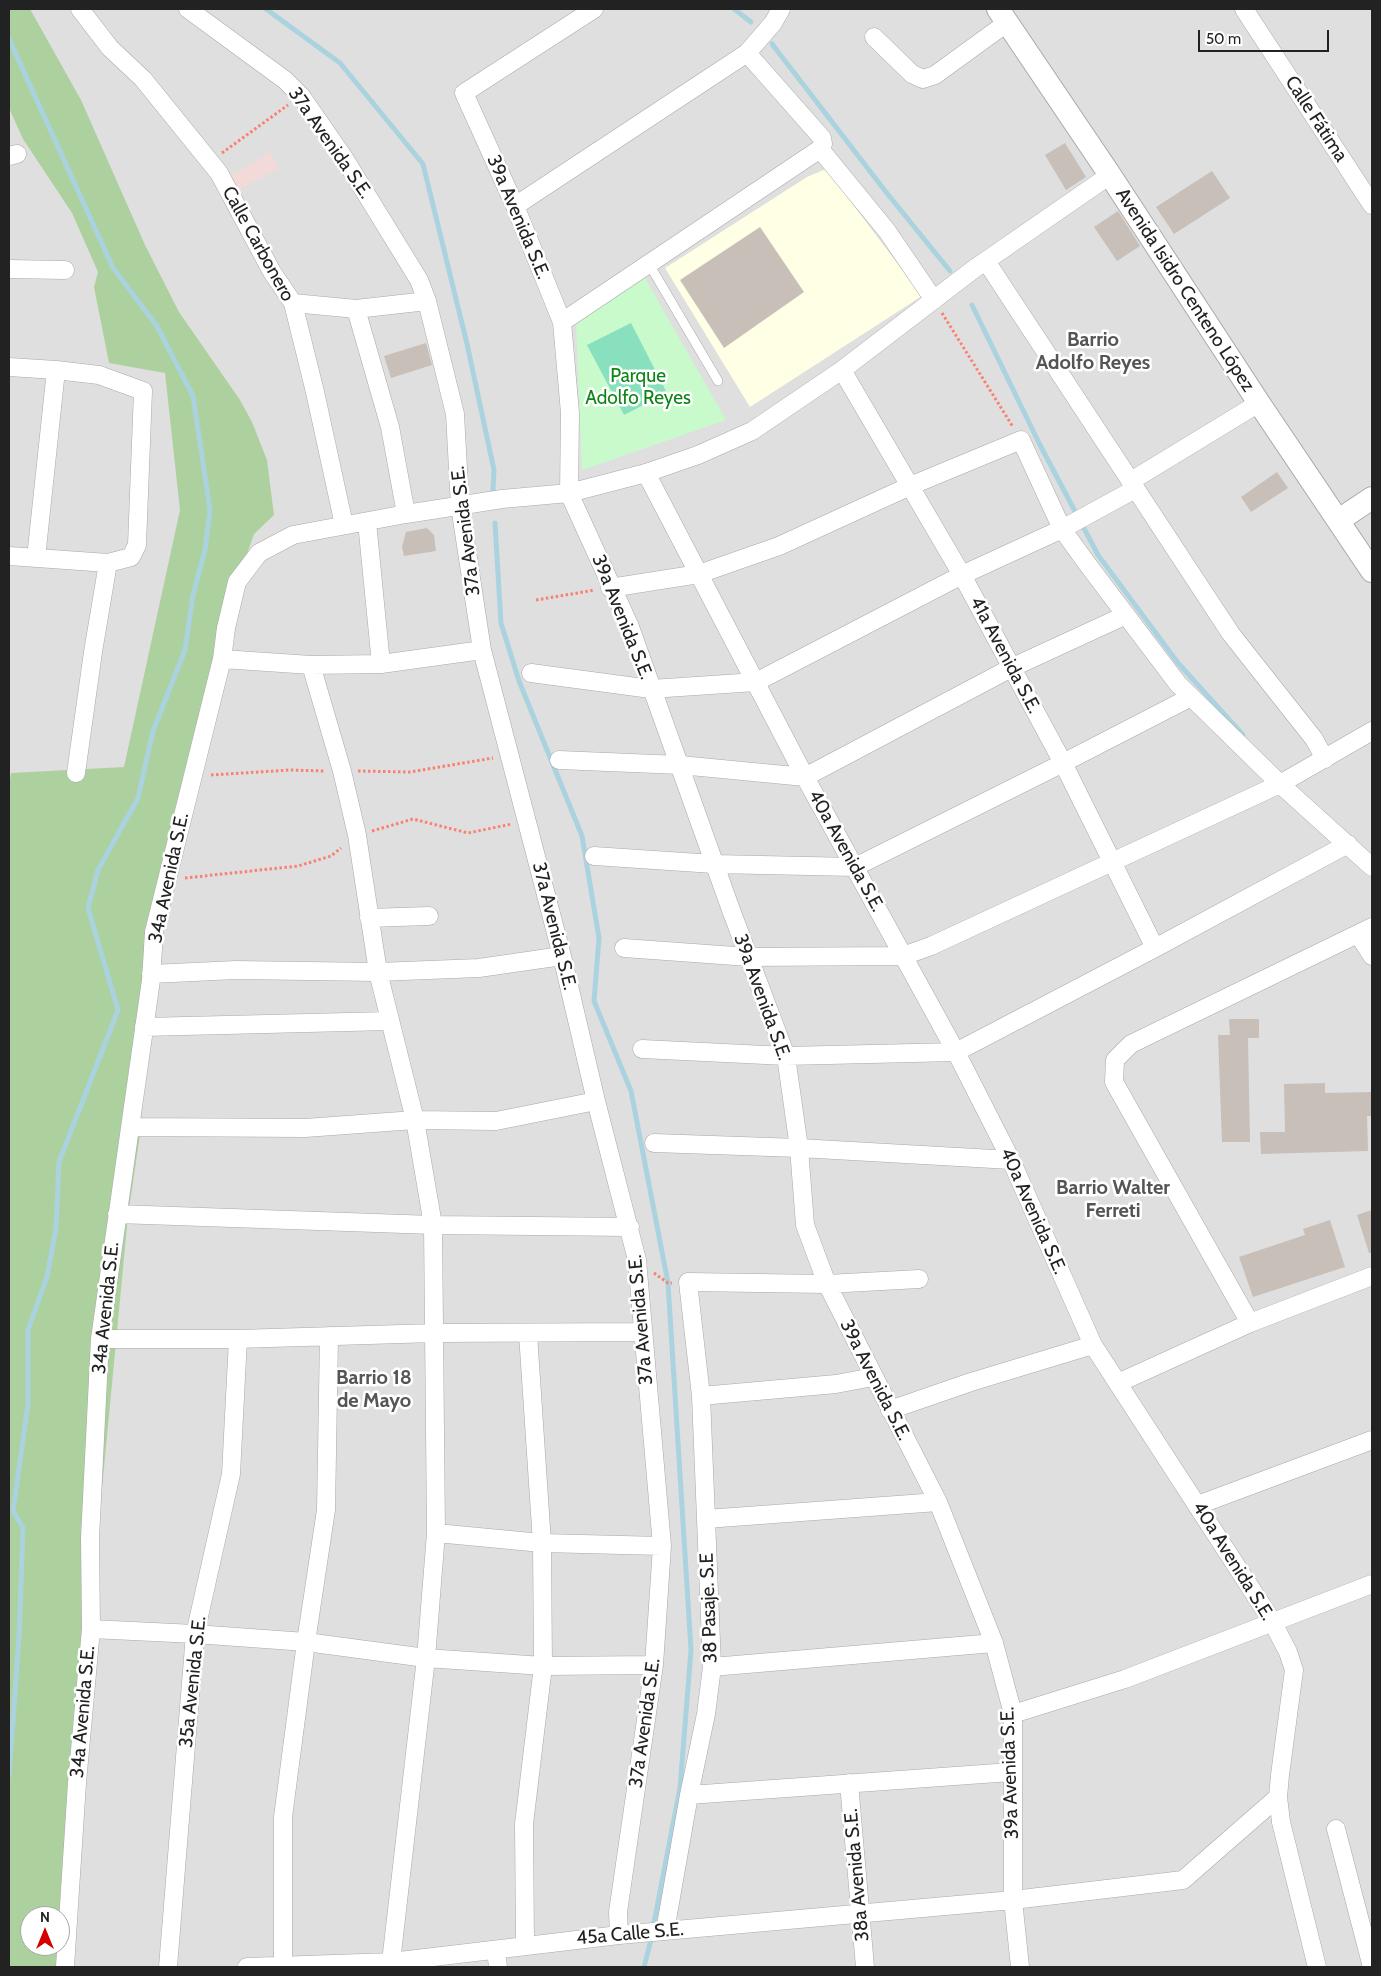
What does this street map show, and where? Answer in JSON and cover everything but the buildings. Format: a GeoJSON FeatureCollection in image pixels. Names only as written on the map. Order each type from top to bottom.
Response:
{"type":"FeatureCollection","features":[{"type":"Feature","properties":{"kind":"street","name":"Calle Carbonero"},"geometry":{"type":"LineString","coordinates":[[80,9],[110,48],[143,80],[219,173],[272,272],[293,303],[315,392],[344,525]]}},
{"type":"Feature","properties":{"kind":"street","name":"37a Avenida S.E."},"geometry":{"type":"LineString","coordinates":[[188,9],[285,80],[300,96],[344,158],[419,280],[427,301],[454,414],[460,506],[482,650],[562,956],[596,1101],[637,1260],[662,1546],[654,1665],[618,1912],[619,1934]]}},
{"type":"Feature","properties":{"kind":"street","name":"39a Avenida S.E."},"geometry":{"type":"LineString","coordinates":[[594,9],[464,93],[515,206],[562,322],[570,413],[569,493],[610,588],[630,627],[714,864],[786,1056],[799,1148],[805,1225],[827,1284],[938,1502],[994,1643],[1013,1714],[1013,1900],[1020,1967]]}},
{"type":"Feature","properties":{"kind":"street"},"geometry":{"type":"LineString","coordinates":[[515,206],[747,53],[773,23],[781,9]]}},
{"type":"Feature","properties":{"kind":"street","name":"Calle Fátima"},"geometry":{"type":"LineString","coordinates":[[1244,9],[1372,205]]}},
{"type":"Feature","properties":{"kind":"street"},"geometry":{"type":"LineString","coordinates":[[874,37],[912,74],[923,79],[935,75],[1003,15]]}},
{"type":"Feature","properties":{"kind":"street","name":"Avenida Isidro Centeno López"},"geometry":{"type":"LineString","coordinates":[[1003,15],[1372,571]]}},
{"type":"Feature","properties":{"kind":"street"},"geometry":{"type":"LineString","coordinates":[[562,322],[820,149],[823,144],[822,138],[747,53]]}},
{"type":"Feature","properties":{"kind":"street"},"geometry":{"type":"LineString","coordinates":[[820,149],[887,231],[934,300]]}},
{"type":"Feature","properties":{"kind":"street","name":"34a Avenida S.E."},"geometry":{"type":"LineString","coordinates":[[65,1967],[77,1783],[91,1629],[90,1538],[100,1339],[117,1214],[132,1127],[151,974],[154,932],[222,659],[226,628],[237,582],[259,553],[293,535],[406,514],[494,501],[569,493],[646,473],[698,455],[752,431],[842,370],[986,261],[1110,175]]}},
{"type":"Feature","properties":{"kind":"street"},"geometry":{"type":"LineString","coordinates":[[986,261],[1231,634],[1314,739],[1325,758]]}},
{"type":"Feature","properties":{"kind":"street"},"geometry":{"type":"LineString","coordinates":[[9,269],[65,270]]}},
{"type":"Feature","properties":{"kind":"street"},"geometry":{"type":"LineString","coordinates":[[293,303],[356,309],[427,301]]}},
{"type":"Feature","properties":{"kind":"street"},"geometry":{"type":"LineString","coordinates":[[356,309],[390,426],[406,514]]}},
{"type":"Feature","properties":{"kind":"street"},"geometry":{"type":"LineString","coordinates":[[9,367],[99,375],[144,391],[137,545],[131,557],[108,563],[9,556]]}},
{"type":"Feature","properties":{"kind":"street"},"geometry":{"type":"LineString","coordinates":[[36,558],[56,370]]}},
{"type":"Feature","properties":{"kind":"street","name":"41a Avenida S.E."},"geometry":{"type":"LineString","coordinates":[[842,370],[962,575],[1063,764],[1155,948]]}},
{"type":"Feature","properties":{"kind":"street"},"geometry":{"type":"LineString","coordinates":[[531,673],[651,689],[756,682],[962,575],[1062,529],[1259,403]]}},
{"type":"Feature","properties":{"kind":"street"},"geometry":{"type":"LineString","coordinates":[[610,588],[699,574],[779,546],[910,486],[1022,440],[1062,529],[1178,684],[1280,784],[1372,867]]}},
{"type":"Feature","properties":{"kind":"street","name":"40a Avenida S.E."},"geometry":{"type":"LineString","coordinates":[[646,473],[805,777],[956,1052],[1011,1160],[1093,1344],[1272,1621],[1294,1670],[1278,1798],[1281,1822],[1317,1967]]}},
{"type":"Feature","properties":{"kind":"street"},"geometry":{"type":"LineString","coordinates":[[1338,520],[1372,498]]}},
{"type":"Feature","properties":{"kind":"street"},"geometry":{"type":"LineString","coordinates":[[367,522],[380,664]]}},
{"type":"Feature","properties":{"kind":"street"},"geometry":{"type":"LineString","coordinates":[[76,773],[108,563]]}},
{"type":"Feature","properties":{"kind":"street"},"geometry":{"type":"LineString","coordinates":[[559,760],[680,765],[805,777],[1012,668],[1126,615]]}},
{"type":"Feature","properties":{"kind":"street"},"geometry":{"type":"LineString","coordinates":[[222,659],[311,665],[380,664],[482,650]]}},
{"type":"Feature","properties":{"kind":"street"},"geometry":{"type":"LineString","coordinates":[[311,665],[342,771],[357,835],[378,972],[415,1120],[433,1225],[436,1533],[426,1658],[391,1962]]}},
{"type":"Feature","properties":{"kind":"street"},"geometry":{"type":"LineString","coordinates":[[594,856],[714,864],[855,867],[1063,764],[1191,697]]}},
{"type":"Feature","properties":{"kind":"street"},"geometry":{"type":"LineString","coordinates":[[624,948],[749,957],[903,956],[931,946],[1280,784],[1372,731]]}},
{"type":"Feature","properties":{"kind":"street"},"geometry":{"type":"LineString","coordinates":[[642,1049],[786,1056],[956,1052],[1348,844]]}},
{"type":"Feature","properties":{"kind":"street"},"geometry":{"type":"LineString","coordinates":[[369,918],[429,916]]}},
{"type":"Feature","properties":{"kind":"street"},"geometry":{"type":"LineString","coordinates":[[1250,1323],[1114,1082],[1115,1060],[1131,1044],[1365,931],[1372,956]]}},
{"type":"Feature","properties":{"kind":"street"},"geometry":{"type":"LineString","coordinates":[[151,974],[236,970],[378,972],[479,968],[562,956]]}},
{"type":"Feature","properties":{"kind":"street"},"geometry":{"type":"LineString","coordinates":[[144,1027],[389,1021]]}},
{"type":"Feature","properties":{"kind":"street"},"geometry":{"type":"LineString","coordinates":[[132,1127],[305,1128],[415,1120],[496,1121],[596,1101]]}},
{"type":"Feature","properties":{"kind":"street"},"geometry":{"type":"LineString","coordinates":[[654,1143],[799,1148],[1011,1160]]}},
{"type":"Feature","properties":{"kind":"street"},"geometry":{"type":"LineString","coordinates":[[117,1214],[433,1225],[630,1227]]}},
{"type":"Feature","properties":{"kind":"street"},"geometry":{"type":"LineString","coordinates":[[1118,1383],[1250,1323],[1372,1276]]}},
{"type":"Feature","properties":{"kind":"street"},"geometry":{"type":"LineString","coordinates":[[688,1282],[827,1284],[919,1279]]}},
{"type":"Feature","properties":{"kind":"street","name":"38 Pasaje. S.E"},"geometry":{"type":"LineString","coordinates":[[657,1931],[706,1714],[712,1667],[701,1396],[688,1282]]}},
{"type":"Feature","properties":{"kind":"street"},"geometry":{"type":"LineString","coordinates":[[100,1339],[238,1339],[434,1333],[643,1332]]}},
{"type":"Feature","properties":{"kind":"street"},"geometry":{"type":"LineString","coordinates":[[525,1945],[524,1824],[543,1666],[542,1543],[528,1334]]}},
{"type":"Feature","properties":{"kind":"street"},"geometry":{"type":"LineString","coordinates":[[283,1967],[284,1817],[306,1642],[326,1510],[329,1336]]}},
{"type":"Feature","properties":{"kind":"street","name":"35a Avenida S.E."},"geometry":{"type":"LineString","coordinates":[[168,1967],[195,1634],[231,1474],[238,1339]]}},
{"type":"Feature","properties":{"kind":"street"},"geometry":{"type":"LineString","coordinates":[[890,1410],[971,1382],[1093,1344]]}},
{"type":"Feature","properties":{"kind":"street"},"geometry":{"type":"LineString","coordinates":[[701,1396],[836,1384],[873,1377]]}},
{"type":"Feature","properties":{"kind":"street"},"geometry":{"type":"LineString","coordinates":[[1198,1505],[1372,1440]]}},
{"type":"Feature","properties":{"kind":"street"},"geometry":{"type":"LineString","coordinates":[[706,1520],[938,1502]]}},
{"type":"Feature","properties":{"kind":"street"},"geometry":{"type":"LineString","coordinates":[[436,1533],[542,1543],[662,1546]]}},
{"type":"Feature","properties":{"kind":"street"},"geometry":{"type":"LineString","coordinates":[[1013,1714],[1125,1679],[1372,1584]]}},
{"type":"Feature","properties":{"kind":"street"},"geometry":{"type":"LineString","coordinates":[[91,1629],[306,1642],[426,1658],[543,1666],[654,1665]]}},
{"type":"Feature","properties":{"kind":"street"},"geometry":{"type":"LineString","coordinates":[[712,1667],[994,1643]]}},
{"type":"Feature","properties":{"kind":"street"},"geometry":{"type":"LineString","coordinates":[[689,1795],[1012,1772]]}},
{"type":"Feature","properties":{"kind":"street","name":"38a Avenida S.E."},"geometry":{"type":"LineString","coordinates":[[849,1783],[865,1967]]}},
{"type":"Feature","properties":{"kind":"street","name":"45a Calle S.E."},"geometry":{"type":"LineString","coordinates":[[247,1967],[391,1962],[619,1934],[1013,1900],[1183,1880],[1278,1798]]}},
{"type":"Feature","properties":{"kind":"street"},"geometry":{"type":"LineString","coordinates":[[1336,1829],[1372,1967]]}},
{"type":"Feature","properties":{"kind":"street"},"geometry":{"type":"LineString","coordinates":[[496,1950],[498,1967]]}},
{"type":"Feature","properties":{"kind":"lane"},"geometry":{"type":"LineString","coordinates":[[649,264],[718,381]]}},
{"type":"Feature","properties":{"kind":"path"},"geometry":{"type":"LineString","coordinates":[[210,162],[300,96]]}},
{"type":"Feature","properties":{"kind":"path"},"geometry":{"type":"LineString","coordinates":[[934,300],[1022,440]]}},
{"type":"Feature","properties":{"kind":"path"},"geometry":{"type":"LineString","coordinates":[[536,600],[610,588]]}},
{"type":"Feature","properties":{"kind":"path"},"geometry":{"type":"LineString","coordinates":[[166,880],[298,866],[331,856],[357,835],[413,819],[468,833],[527,821]]}},
{"type":"Feature","properties":{"kind":"path"},"geometry":{"type":"LineString","coordinates":[[637,1260],[668,1283],[688,1282]]}},
{"type":"Feature","properties":{"kind":"shaded area"},"geometry":{"type":"Polygon","coordinates":[[[9,9],[1372,9],[1372,1967],[9,1967],[9,9]]]}},
{"type":"Feature","properties":{"kind":"shaded area"},"geometry":{"type":"Polygon","coordinates":[[[270,152],[279,168],[234,193],[227,178],[270,152]]]}},
{"type":"Feature","properties":{"kind":"shaded area"},"geometry":{"type":"Polygon","coordinates":[[[826,169],[922,296],[750,407],[665,268],[807,177],[826,169]]]}},
{"type":"Feature","properties":{"kind":"green space"},"geometry":{"type":"Polygon","coordinates":[[[9,9],[30,9],[81,100],[145,245],[179,312],[240,400],[252,422],[267,460],[274,515],[254,534],[237,582],[193,774],[144,1027],[141,1128],[128,1216],[97,1541],[70,1906],[20,1906],[20,1956],[66,1956],[65,1967],[9,1967],[9,786],[11,773],[124,767],[180,510],[165,373],[109,363],[94,287],[98,272],[72,213],[23,139],[9,108],[9,9]]]}},
{"type":"Feature","properties":{"kind":"green space","name":"Parque Adolfo Reyes"},"geometry":{"type":"Polygon","coordinates":[[[645,278],[726,420],[582,470],[576,324],[645,278]]]}},
{"type":"Feature","properties":{"kind":"green space"},"geometry":{"type":"Polygon","coordinates":[[[631,323],[667,393],[624,415],[587,345],[631,323]]]}},
{"type":"Feature","properties":{"kind":"waterway"},"geometry":{"type":"LineString","coordinates":[[266,9],[340,63],[423,164],[467,344],[494,470],[493,491]]}},
{"type":"Feature","properties":{"kind":"waterway"},"geometry":{"type":"LineString","coordinates":[[734,9],[751,22]]}},
{"type":"Feature","properties":{"kind":"waterway"},"geometry":{"type":"LineString","coordinates":[[9,39],[113,268],[157,326],[193,396],[210,510],[205,550],[193,595],[185,650],[153,731],[138,798],[98,870],[88,908],[118,1010],[59,1162],[56,1228],[47,1277],[28,1330],[28,1404],[13,1511],[23,1528],[19,1637],[9,1775]]}},
{"type":"Feature","properties":{"kind":"waterway"},"geometry":{"type":"LineString","coordinates":[[772,44],[886,192],[950,271]]}},
{"type":"Feature","properties":{"kind":"waterway"},"geometry":{"type":"LineString","coordinates":[[972,305],[1039,443],[1098,555],[1178,663],[1243,735]]}},
{"type":"Feature","properties":{"kind":"waterway"},"geometry":{"type":"LineString","coordinates":[[495,523],[501,623],[519,681],[582,836],[599,938],[594,1001],[631,1091],[668,1283],[691,1650],[680,1788],[653,1928]]}},
{"type":"Feature","properties":{"kind":"waterway"},"geometry":{"type":"LineString","coordinates":[[644,1967],[652,1936]]}},
{"type":"Feature","properties":{"kind":"district","name":"Barrio Adolfo Reyes"},"geometry":{"type":"Point","coordinates":[1093,352]}},
{"type":"Feature","properties":{"kind":"district","name":"Barrio Walter Ferreti"},"geometry":{"type":"Point","coordinates":[1113,1200]}},
{"type":"Feature","properties":{"kind":"district","name":"Barrio 18 de Mayo"},"geometry":{"type":"Point","coordinates":[374,1390]}}]}
